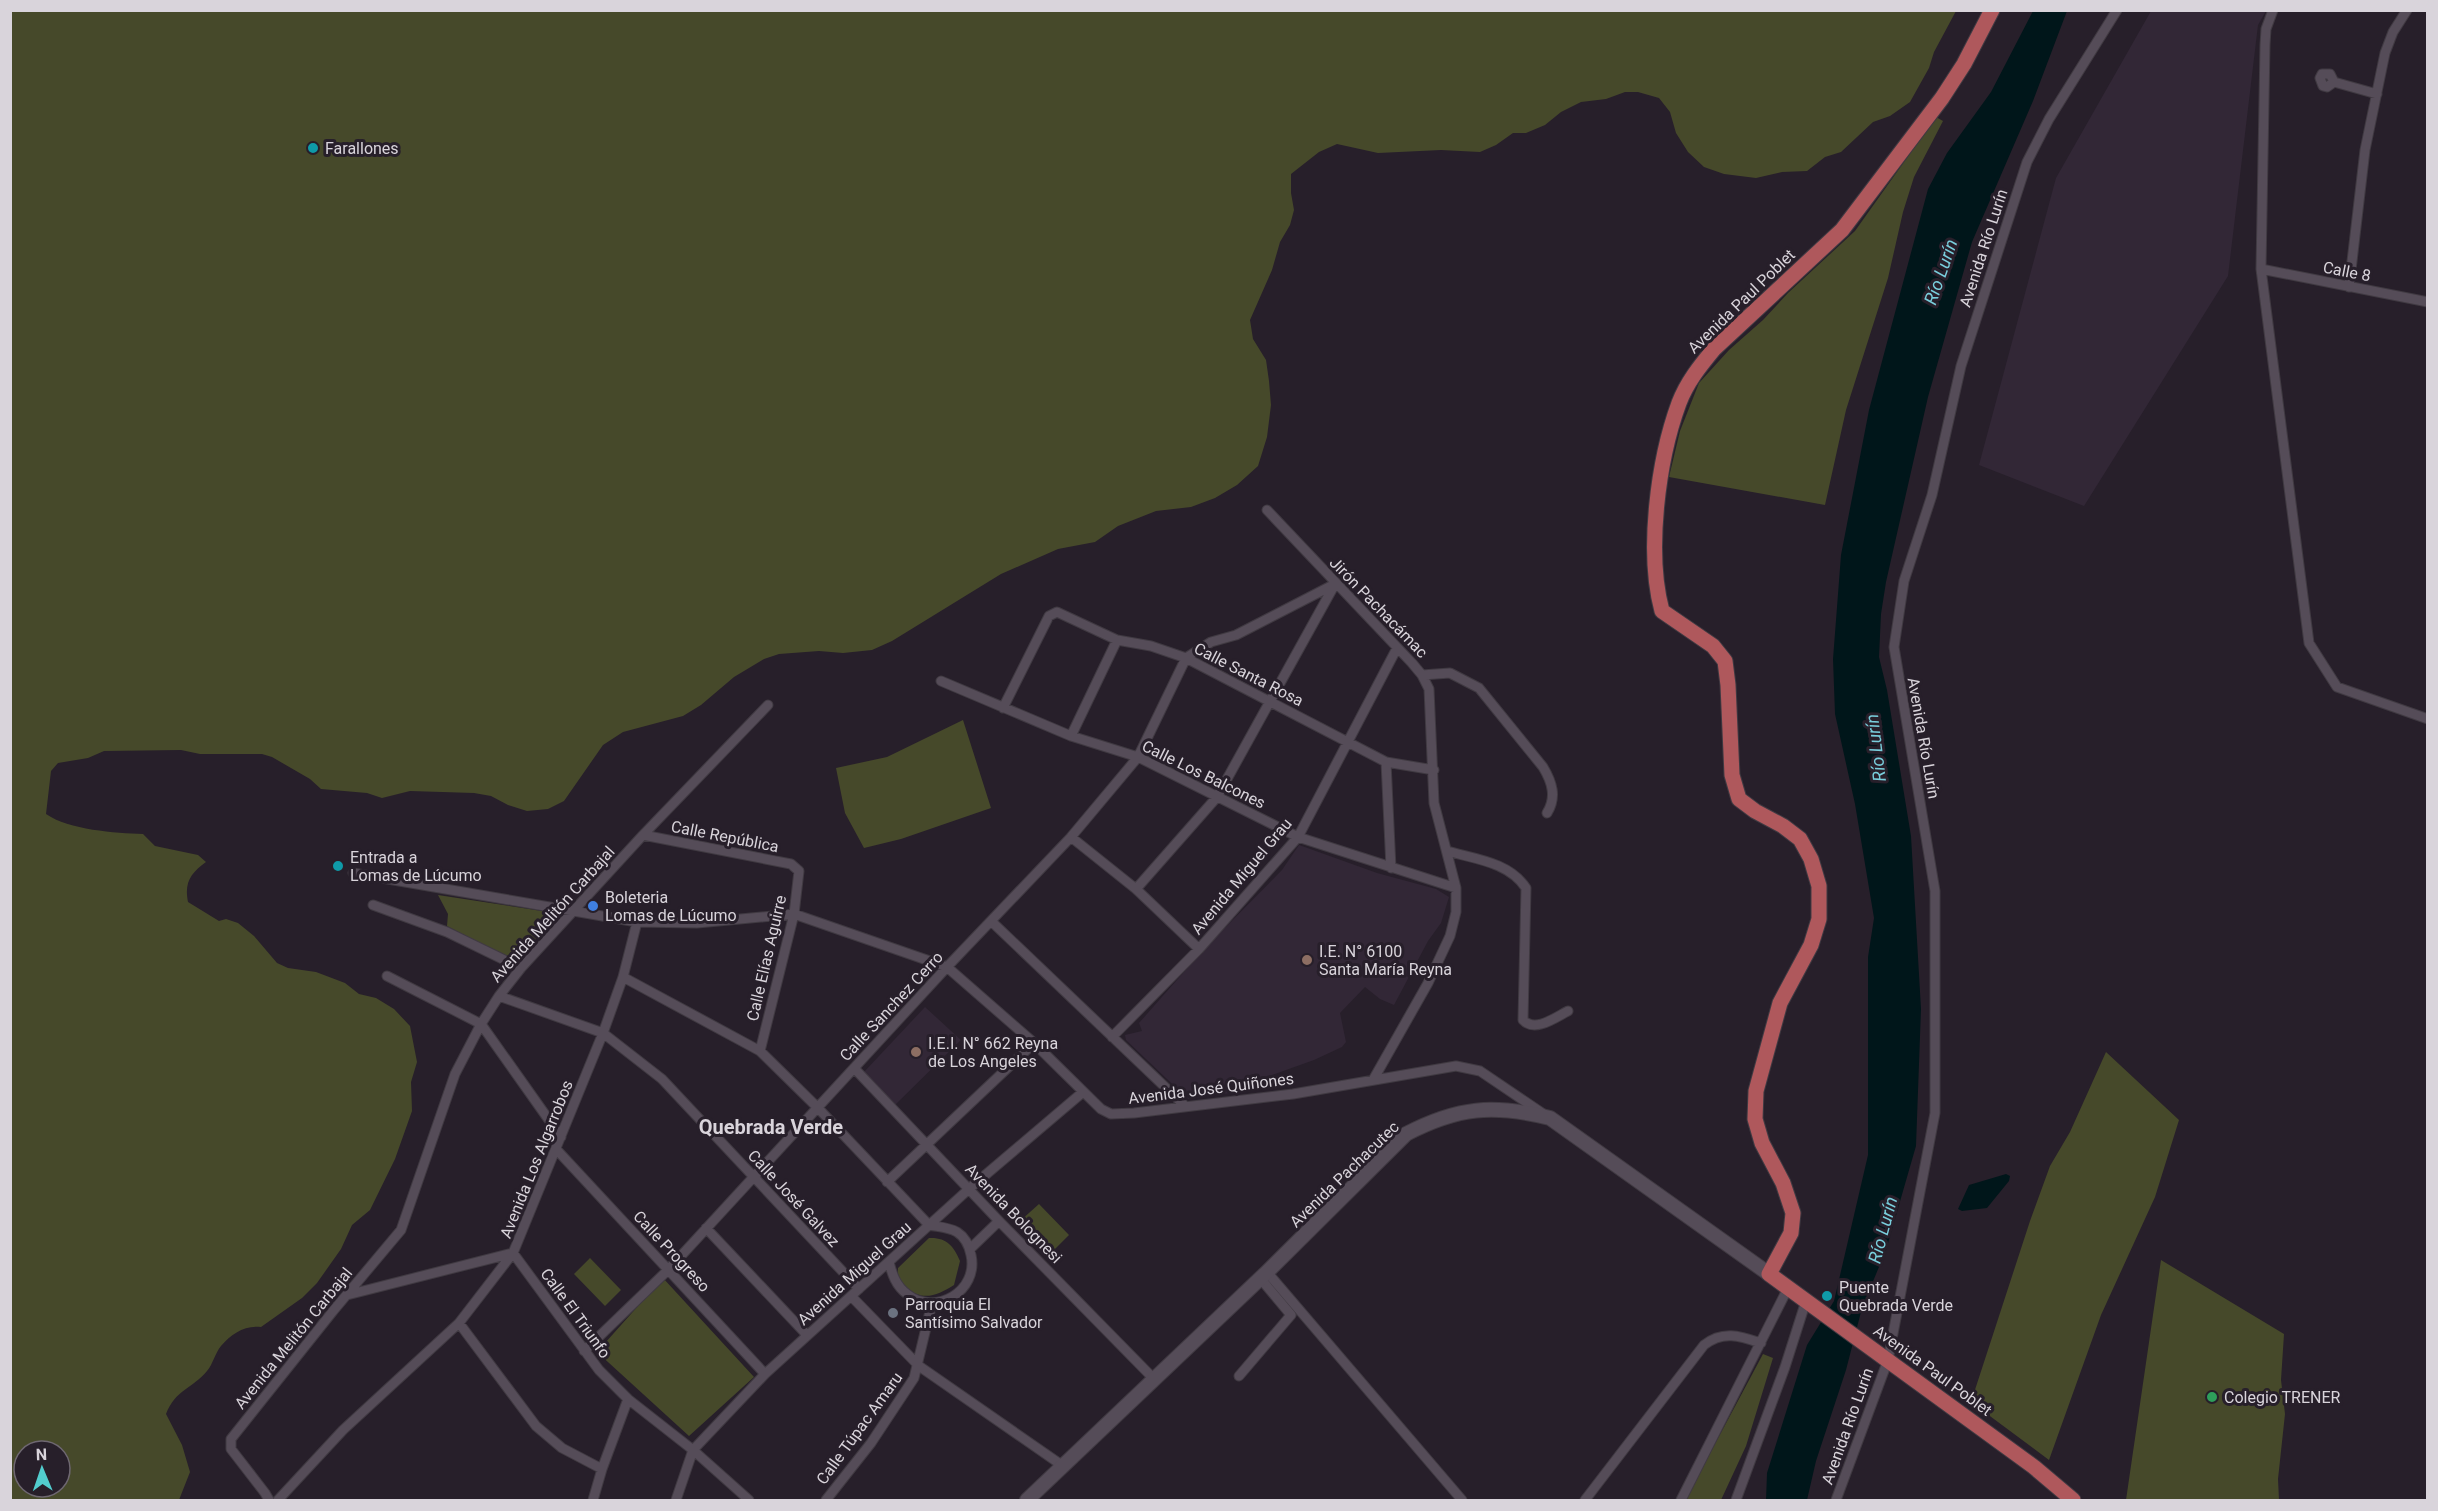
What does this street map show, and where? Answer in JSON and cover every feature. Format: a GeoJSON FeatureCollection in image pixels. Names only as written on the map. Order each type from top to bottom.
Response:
{"type":"FeatureCollection","features":[{"type":"Feature","properties":{"kind":"main road","name":"Avenida Paul Poblet"},"geometry":{"type":"LineString","coordinates":[[1992,10],[1964,64],[1942,98],[1842,230],[1714,349],[1696,371],[1680,401],[1665,447],[1654,564],[1656,589],[1662,611],[1713,646],[1725,661],[1732,775],[1739,799],[1755,812],[1783,826],[1800,838],[1811,859],[1819,886],[1819,919],[1811,945],[1780,1003],[1756,1091],[1755,1119],[1762,1143],[1783,1183],[1793,1213],[1791,1233],[1769,1274],[2034,1467],[2073,1500]]}},
{"type":"Feature","properties":{"kind":"main road","name":"Avenida Pachacutec"},"geometry":{"type":"LineString","coordinates":[[1027,1500],[1263,1275],[1406,1134],[1432,1120],[1477,1110],[1515,1109],[1550,1118],[1769,1274]]}},
{"type":"Feature","properties":{"kind":"street","name":"Avenida Río Lurín"},"geometry":{"type":"LineString","coordinates":[[1836,1500],[1883,1357],[1935,1113],[1935,891],[1894,647],[1904,581],[1932,495],[1961,366],[2027,162],[2049,119],[2117,10]]}},
{"type":"Feature","properties":{"kind":"street"},"geometry":{"type":"LineString","coordinates":[[2273,10],[2266,29],[2265,45],[2261,269],[2309,643],[2337,687],[2427,719]]}},
{"type":"Feature","properties":{"kind":"street"},"geometry":{"type":"LineString","coordinates":[[2349,287],[2365,150],[2388,44],[2407,10]]}},
{"type":"Feature","properties":{"kind":"street"},"geometry":{"type":"LineString","coordinates":[[2334,82],[2377,94]]}},
{"type":"Feature","properties":{"kind":"street","name":"Calle 8"},"geometry":{"type":"LineString","coordinates":[[2261,269],[2427,302]]}},
{"type":"Feature","properties":{"kind":"street","name":"Jirón Pachacámac"},"geometry":{"type":"LineString","coordinates":[[1267,510],[1422,675],[1429,689],[1434,803],[1456,888],[1456,912],[1450,936],[1428,983],[1373,1080]]}},
{"type":"Feature","properties":{"kind":"street"},"geometry":{"type":"LineString","coordinates":[[1186,658],[1211,642],[1236,635],[1335,584]]}},
{"type":"Feature","properties":{"kind":"street"},"geometry":{"type":"LineString","coordinates":[[1136,889],[1217,797],[1335,584]]}},
{"type":"Feature","properties":{"kind":"street","name":"Calle Santa Rosa"},"geometry":{"type":"LineString","coordinates":[[1003,708],[1049,616],[1057,612],[1117,640],[1151,646],[1186,658],[1386,762],[1434,770]]}},
{"type":"Feature","properties":{"kind":"street"},"geometry":{"type":"LineString","coordinates":[[1071,736],[1117,640]]}},
{"type":"Feature","properties":{"kind":"street","name":"Avenida Miguel Grau"},"geometry":{"type":"LineString","coordinates":[[1112,1037],[1199,949],[1298,837],[1397,648]]}},
{"type":"Feature","properties":{"kind":"street","name":"Calle Sanchez Cerro"},"geometry":{"type":"LineString","coordinates":[[584,1351],[668,1269],[947,967],[1071,837],[1138,757],[1186,658]]}},
{"type":"Feature","properties":{"kind":"street"},"geometry":{"type":"LineString","coordinates":[[1422,675],[1450,673],[1479,688],[1543,767],[1551,781],[1554,795],[1547,813]]}},
{"type":"Feature","properties":{"kind":"street","name":"Calle Los Balcones"},"geometry":{"type":"LineString","coordinates":[[940,681],[1071,736],[1138,757],[1298,837],[1456,888]]}},
{"type":"Feature","properties":{"kind":"street","name":"Avenida Melitón Carbajal"},"geometry":{"type":"LineString","coordinates":[[269,1500],[266,1492],[231,1449],[230,1443],[401,1230],[455,1074],[481,1024],[521,968],[768,705]]}},
{"type":"Feature","properties":{"kind":"street"},"geometry":{"type":"LineString","coordinates":[[1386,762],[1390,868]]}},
{"type":"Feature","properties":{"kind":"street","name":"Calle República"},"geometry":{"type":"LineString","coordinates":[[643,836],[790,864],[799,871]]}},
{"type":"Feature","properties":{"kind":"street"},"geometry":{"type":"LineString","coordinates":[[1071,837],[1136,889],[1199,949]]}},
{"type":"Feature","properties":{"kind":"street"},"geometry":{"type":"LineString","coordinates":[[1447,851],[1501,866],[1520,878],[1526,888],[1523,1020],[1534,1026],[1568,1011]]}},
{"type":"Feature","properties":{"kind":"street","name":"Calle Elías Aguirre"},"geometry":{"type":"LineString","coordinates":[[760,1051],[794,914],[799,871]]}},
{"type":"Feature","properties":{"kind":"street","name":"Avenida José Quiñones"},"geometry":{"type":"LineString","coordinates":[[353,873],[637,922],[697,923],[794,914],[947,967],[1034,1043],[1101,1109],[1111,1114],[1293,1094],[1456,1066],[1470,1068],[1492,1078],[1550,1118]]}},
{"type":"Feature","properties":{"kind":"street"},"geometry":{"type":"LineString","coordinates":[[373,904],[447,932],[521,968]]}},
{"type":"Feature","properties":{"kind":"street"},"geometry":{"type":"LineString","coordinates":[[991,921],[1185,1106]]}},
{"type":"Feature","properties":{"kind":"street","name":"Avenida Los Algarrobos"},"geometry":{"type":"LineString","coordinates":[[278,1500],[343,1430],[459,1323],[513,1253],[603,1034],[623,977],[637,922]]}},
{"type":"Feature","properties":{"kind":"street"},"geometry":{"type":"LineString","coordinates":[[387,976],[481,1024],[561,1137]]}},
{"type":"Feature","properties":{"kind":"street"},"geometry":{"type":"LineString","coordinates":[[623,977],[760,1051],[818,1107],[929,1225],[956,1232],[964,1237],[973,1261],[971,1274],[965,1286],[945,1301],[932,1303],[919,1301],[907,1294],[897,1284],[889,1262]]}},
{"type":"Feature","properties":{"kind":"street","name":"Calle José Galvez"},"geometry":{"type":"LineString","coordinates":[[499,996],[603,1034],[662,1078],[859,1289]]}},
{"type":"Feature","properties":{"kind":"street"},"geometry":{"type":"LineString","coordinates":[[887,1182],[1034,1043]]}},
{"type":"Feature","properties":{"kind":"street","name":"Avenida Bolognesi"},"geometry":{"type":"LineString","coordinates":[[854,1068],[999,1221],[1154,1379]]}},
{"type":"Feature","properties":{"kind":"street","name":"Avenida Miguel Grau"},"geometry":{"type":"LineString","coordinates":[[676,1500],[693,1450],[765,1374],[970,1188],[1083,1092]]}},
{"type":"Feature","properties":{"kind":"street","name":"Calle Progreso"},"geometry":{"type":"LineString","coordinates":[[556,1149],[765,1374]]}},
{"type":"Feature","properties":{"kind":"street"},"geometry":{"type":"LineString","coordinates":[[970,1249],[999,1221]]}},
{"type":"Feature","properties":{"kind":"street"},"geometry":{"type":"LineString","coordinates":[[706,1228],[807,1335]]}},
{"type":"Feature","properties":{"kind":"street"},"geometry":{"type":"LineString","coordinates":[[347,1295],[513,1253]]}},
{"type":"Feature","properties":{"kind":"street","name":"Calle El Triunfo"},"geometry":{"type":"LineString","coordinates":[[513,1253],[599,1370],[628,1399],[693,1450],[749,1500]]}},
{"type":"Feature","properties":{"kind":"street"},"geometry":{"type":"LineString","coordinates":[[1239,1376],[1291,1315],[1263,1275]]}},
{"type":"Feature","properties":{"kind":"street"},"geometry":{"type":"LineString","coordinates":[[1263,1275],[1462,1500]]}},
{"type":"Feature","properties":{"kind":"street"},"geometry":{"type":"LineString","coordinates":[[1681,1500],[1788,1288]]}},
{"type":"Feature","properties":{"kind":"street"},"geometry":{"type":"LineString","coordinates":[[850,1296],[919,1366],[1063,1466]]}},
{"type":"Feature","properties":{"kind":"street","name":"Calle Túpac Amaru"},"geometry":{"type":"LineString","coordinates":[[826,1500],[871,1443],[915,1378],[932,1303]]}},
{"type":"Feature","properties":{"kind":"street"},"geometry":{"type":"LineString","coordinates":[[1736,1500],[1811,1304]]}},
{"type":"Feature","properties":{"kind":"street"},"geometry":{"type":"LineString","coordinates":[[459,1323],[536,1426],[562,1448],[602,1469]]}},
{"type":"Feature","properties":{"kind":"street"},"geometry":{"type":"LineString","coordinates":[[1585,1500],[1704,1345],[1719,1336],[1730,1334],[1761,1343]]}},
{"type":"Feature","properties":{"kind":"street"},"geometry":{"type":"LineString","coordinates":[[593,1500],[628,1399]]}},
{"type":"Feature","properties":{"kind":"shaded area"},"geometry":{"type":"Polygon","coordinates":[[[2151,11],[2266,11],[2258,25],[2228,276],[2084,506],[1979,465],[2056,178],[2151,11]]]}},
{"type":"Feature","properties":{"kind":"shaded area","name":"I.E. N° 6100 Santa María Reyna"},"geometry":{"type":"Polygon","coordinates":[[[1299,845],[1377,873],[1436,889],[1449,897],[1441,923],[1428,941],[1394,1005],[1380,999],[1365,987],[1340,1013],[1346,1042],[1342,1047],[1314,1060],[1258,1080],[1244,1091],[1188,1099],[1126,1040],[1125,1035],[1142,1031],[1139,1023],[1206,947],[1282,870],[1299,845]]]}},
{"type":"Feature","properties":{"kind":"shaded area","name":"I.E.I. N° 662 Reyna de Los Angeles"},"geometry":{"type":"Polygon","coordinates":[[[925,1007],[961,1040],[895,1105],[864,1072],[925,1007]]]}},
{"type":"Feature","properties":{"kind":"green space"},"geometry":{"type":"Polygon","coordinates":[[[11,10],[1956,11],[1910,102],[1890,116],[1873,122],[1841,152],[1825,157],[1807,171],[1782,172],[1756,178],[1724,174],[1704,167],[1688,152],[1676,133],[1670,112],[1659,98],[1638,92],[1625,92],[1606,99],[1581,102],[1561,112],[1545,125],[1526,133],[1513,133],[1496,145],[1480,152],[1441,150],[1378,153],[1337,144],[1319,152],[1291,174],[1294,210],[1290,225],[1280,242],[1272,270],[1250,320],[1253,339],[1266,360],[1271,405],[1267,437],[1258,466],[1237,485],[1215,498],[1191,507],[1156,511],[1118,526],[1095,542],[1058,549],[1001,574],[892,641],[872,650],[779,654],[764,659],[734,677],[701,705],[683,716],[623,732],[603,745],[564,801],[548,809],[527,811],[491,796],[474,793],[410,791],[382,798],[367,793],[321,789],[310,779],[272,757],[262,754],[200,754],[181,750],[104,751],[88,758],[58,763],[51,771],[46,814],[79,827],[143,834],[155,846],[198,855],[206,862],[196,870],[188,883],[188,902],[219,921],[226,919],[238,923],[254,936],[277,963],[288,968],[316,972],[345,983],[359,994],[376,998],[394,1009],[410,1026],[417,1062],[411,1082],[412,1111],[395,1159],[370,1210],[352,1225],[341,1249],[317,1283],[302,1298],[261,1327],[244,1329],[229,1338],[219,1349],[207,1371],[179,1394],[170,1406],[166,1414],[182,1445],[190,1472],[179,1500],[11,1500],[11,10]]]}},
{"type":"Feature","properties":{"kind":"green space"},"geometry":{"type":"Polygon","coordinates":[[[1936,117],[1943,121],[1914,177],[1903,212],[1888,278],[1846,410],[1825,505],[1669,477],[1680,431],[1699,383],[1729,350],[1855,231],[1936,117]]]}},
{"type":"Feature","properties":{"kind":"green space"},"geometry":{"type":"Polygon","coordinates":[[[963,720],[991,808],[901,839],[864,848],[845,813],[836,768],[887,757],[963,720]]]}},
{"type":"Feature","properties":{"kind":"green space"},"geometry":{"type":"Polygon","coordinates":[[[438,895],[557,915],[516,962],[447,926],[448,914],[438,895]]]}},
{"type":"Feature","properties":{"kind":"green space"},"geometry":{"type":"Polygon","coordinates":[[[2106,1052],[2179,1120],[2155,1197],[2101,1315],[2049,1460],[1971,1402],[2050,1166],[2070,1132],[2106,1052]]]}},
{"type":"Feature","properties":{"kind":"green space"},"geometry":{"type":"Polygon","coordinates":[[[1039,1204],[1069,1235],[1051,1253],[1020,1221],[1039,1204]]]}},
{"type":"Feature","properties":{"kind":"green space"},"geometry":{"type":"Polygon","coordinates":[[[929,1238],[945,1241],[955,1251],[960,1261],[954,1285],[942,1292],[925,1296],[905,1286],[899,1277],[898,1268],[929,1238]]]}},
{"type":"Feature","properties":{"kind":"green space"},"geometry":{"type":"Polygon","coordinates":[[[590,1258],[621,1290],[605,1306],[574,1274],[590,1258]]]}},
{"type":"Feature","properties":{"kind":"green space","name":"Colegio TRENER"},"geometry":{"type":"Polygon","coordinates":[[[2161,1260],[2284,1334],[2281,1380],[2285,1414],[2278,1479],[2279,1500],[2126,1500],[2161,1260]]]}},
{"type":"Feature","properties":{"kind":"green space"},"geometry":{"type":"Polygon","coordinates":[[[663,1278],[754,1377],[689,1436],[597,1352],[663,1278]]]}},
{"type":"Feature","properties":{"kind":"green space"},"geometry":{"type":"Polygon","coordinates":[[[1763,1354],[1773,1358],[1746,1446],[1721,1500],[1685,1500],[1763,1354]]]}},
{"type":"Feature","properties":{"kind":"water","name":"Río Lurín"},"geometry":{"type":"Polygon","coordinates":[[[2033,11],[2067,11],[2033,101],[1972,242],[1928,397],[1886,582],[1881,614],[1879,657],[1887,690],[1911,836],[1921,1009],[1916,1146],[1886,1250],[1862,1308],[1846,1370],[1816,1461],[1807,1500],[1766,1500],[1767,1473],[1807,1345],[1834,1301],[1868,1155],[1868,957],[1874,918],[1855,804],[1835,714],[1833,659],[1841,555],[1869,410],[1928,189],[1947,153],[1991,92],[2033,11]]]}},
{"type":"Feature","properties":{"kind":"water"},"geometry":{"type":"Polygon","coordinates":[[[2006,1174],[2010,1176],[2009,1181],[1987,1208],[1962,1211],[1958,1209],[1969,1185],[2006,1174]]]}},
{"type":"Feature","properties":{"kind":"place","name":"Farallones"},"geometry":{"type":"Point","coordinates":[313,148]}},
{"type":"Feature","properties":{"kind":"place","name":"Entrada a Lomas de Lúcumo"},"geometry":{"type":"Point","coordinates":[338,866]}},
{"type":"Feature","properties":{"kind":"place","name":"Boleteria Lomas de Lúcumo"},"geometry":{"type":"Point","coordinates":[593,906]}},
{"type":"Feature","properties":{"kind":"place","name":"I.E. N° 6100 Santa María Reyna"},"geometry":{"type":"Point","coordinates":[1307,960]}},
{"type":"Feature","properties":{"kind":"place","name":"I.E.I. N° 662 Reyna de Los Angeles"},"geometry":{"type":"Point","coordinates":[916,1052]}},
{"type":"Feature","properties":{"kind":"place","name":"Puente Quebrada Verde"},"geometry":{"type":"Point","coordinates":[1827,1296]}},
{"type":"Feature","properties":{"kind":"place","name":"Parroquia El Santísimo Salvador"},"geometry":{"type":"Point","coordinates":[893,1313]}},
{"type":"Feature","properties":{"kind":"place","name":"Colegio TRENER"},"geometry":{"type":"Point","coordinates":[2212,1397]}},
{"type":"Feature","properties":{"kind":"district","name":"Quebrada Verde"},"geometry":{"type":"Point","coordinates":[771,1127]}}]}
